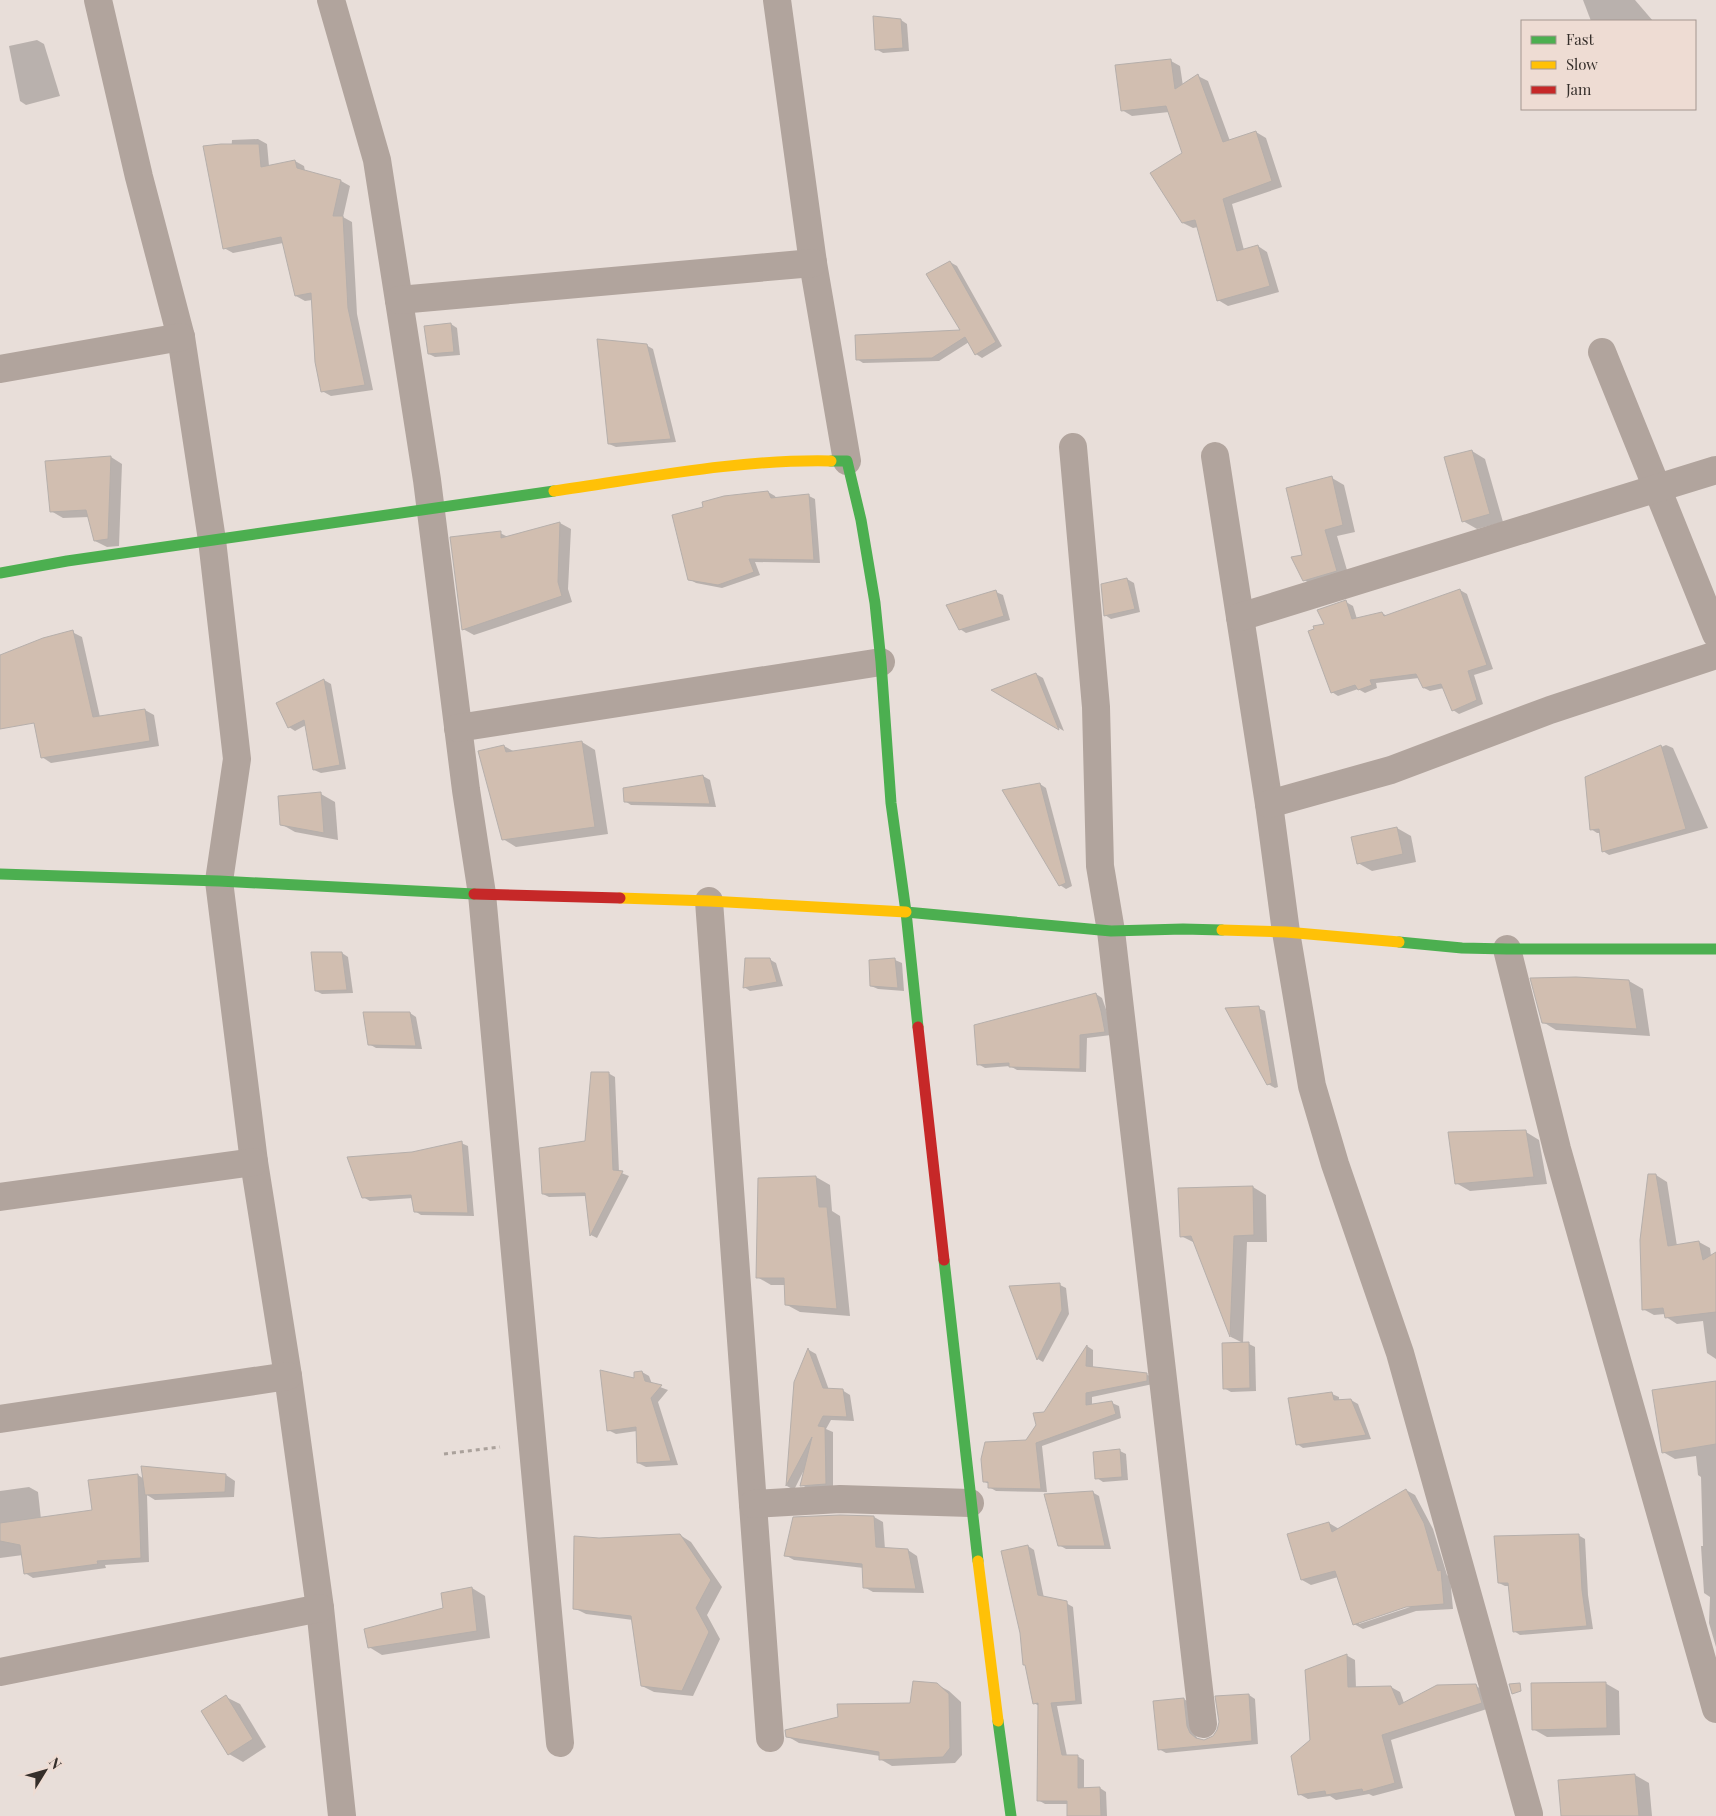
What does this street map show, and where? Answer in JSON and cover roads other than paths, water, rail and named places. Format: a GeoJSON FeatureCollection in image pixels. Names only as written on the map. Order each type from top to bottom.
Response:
{"type":"FeatureCollection","features":[{"type":"Feature","properties":{"kind":"street"},"geometry":{"type":"LineString","coordinates":[[98,0],[139,177],[181,337],[212,540],[236,759],[219,881],[254,1162],[288,1376],[320,1608],[342,1816]]}},
{"type":"Feature","properties":{"kind":"street"},"geometry":{"type":"LineString","coordinates":[[331,0],[377,160],[430,508],[466,790],[482,894],[560,1743]]}},
{"type":"Feature","properties":{"kind":"street"},"geometry":{"type":"LineString","coordinates":[[777,0],[813,263],[847,461],[861,520],[875,603],[891,802],[906,912],[970,1503],[1011,1816]]}},
{"type":"Feature","properties":{"kind":"street"},"geometry":{"type":"LineString","coordinates":[[399,300],[813,263]]}},
{"type":"Feature","properties":{"kind":"street"},"geometry":{"type":"LineString","coordinates":[[0,369],[181,337]]}},
{"type":"Feature","properties":{"kind":"street"},"geometry":{"type":"LineString","coordinates":[[1602,352],[1716,634]]}},
{"type":"Feature","properties":{"kind":"street"},"geometry":{"type":"LineString","coordinates":[[1073,447],[1096,707],[1100,866],[1111,931],[1203,1724]]}},
{"type":"Feature","properties":{"kind":"street"},"geometry":{"type":"LineString","coordinates":[[1215,456],[1269,804],[1286,932],[1312,1086],[1335,1164],[1400,1353],[1529,1814]]}},
{"type":"Feature","properties":{"kind":"street"},"geometry":{"type":"LineString","coordinates":[[0,573],[67,561],[729,466],[794,460],[847,461]]}},
{"type":"Feature","properties":{"kind":"street"},"geometry":{"type":"LineString","coordinates":[[1240,617],[1716,470]]}},
{"type":"Feature","properties":{"kind":"street"},"geometry":{"type":"LineString","coordinates":[[1269,804],[1391,770],[1550,710],[1716,655]]}},
{"type":"Feature","properties":{"kind":"street"},"geometry":{"type":"LineString","coordinates":[[458,728],[881,662]]}},
{"type":"Feature","properties":{"kind":"street"},"geometry":{"type":"LineString","coordinates":[[0,874],[219,881],[482,894],[709,901],[906,912],[1111,931],[1183,929],[1286,932],[1462,948],[1716,949]]}},
{"type":"Feature","properties":{"kind":"street"},"geometry":{"type":"LineString","coordinates":[[709,901],[770,1738]]}},
{"type":"Feature","properties":{"kind":"street"},"geometry":{"type":"LineString","coordinates":[[1507,949],[1557,1149],[1716,1710]]}},
{"type":"Feature","properties":{"kind":"street"},"geometry":{"type":"LineString","coordinates":[[0,1197],[254,1162]]}},
{"type":"Feature","properties":{"kind":"street"},"geometry":{"type":"LineString","coordinates":[[0,1419],[288,1376]]}},
{"type":"Feature","properties":{"kind":"street"},"geometry":{"type":"LineString","coordinates":[[753,1504],[840,1499],[970,1503]]}},
{"type":"Feature","properties":{"kind":"street"},"geometry":{"type":"LineString","coordinates":[[0,1672],[320,1608]]}}]}
